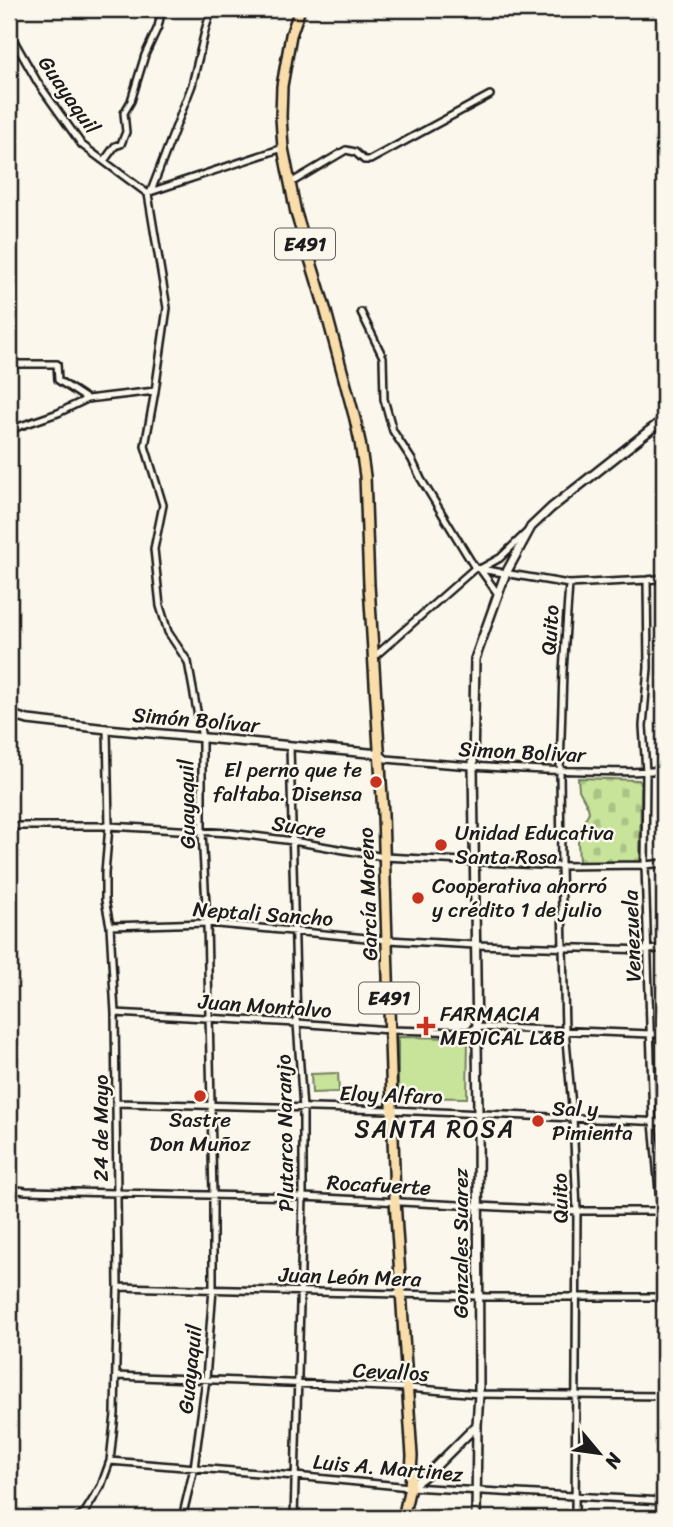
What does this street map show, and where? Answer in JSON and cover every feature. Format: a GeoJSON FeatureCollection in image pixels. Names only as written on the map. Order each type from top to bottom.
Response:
{"type":"FeatureCollection","features":[{"type":"Feature","properties":{"kind":"highway","name":"E491"},"geometry":{"type":"LineString","coordinates":[[289,184],[283,148],[282,86],[291,35],[300,9]]}},
{"type":"Feature","properties":{"kind":"highway","name":"García Moreno"},"geometry":{"type":"LineString","coordinates":[[289,184],[355,419],[365,477],[388,940],[395,1201],[412,1456],[410,1488],[402,1518]]}},
{"type":"Feature","properties":{"kind":"street"},"geometry":{"type":"LineString","coordinates":[[104,161],[115,145],[121,144],[126,132],[124,113],[131,101],[162,9]]}},
{"type":"Feature","properties":{"kind":"street"},"geometry":{"type":"LineString","coordinates":[[149,193],[192,85],[212,9]]}},
{"type":"Feature","properties":{"kind":"street","name":"Guayaquil"},"geometry":{"type":"LineString","coordinates":[[9,32],[38,83],[82,145],[149,193],[167,308],[145,446],[163,505],[155,550],[160,606],[169,632],[188,662],[202,738],[202,832],[207,923],[213,1195],[213,1289],[206,1379],[194,1468],[182,1518]]}},
{"type":"Feature","properties":{"kind":"street"},"geometry":{"type":"LineString","coordinates":[[289,184],[346,150],[355,152],[364,160],[370,160],[490,95]]}},
{"type":"Feature","properties":{"kind":"street"},"geometry":{"type":"LineString","coordinates":[[149,193],[283,148]]}},
{"type":"Feature","properties":{"kind":"street"},"geometry":{"type":"LineString","coordinates":[[361,312],[383,357],[384,399],[393,431],[478,569],[498,594]]}},
{"type":"Feature","properties":{"kind":"street"},"geometry":{"type":"LineString","coordinates":[[9,363],[57,364],[58,380],[88,399]]}},
{"type":"Feature","properties":{"kind":"street"},"geometry":{"type":"LineString","coordinates":[[9,430],[88,399],[155,391]]}},
{"type":"Feature","properties":{"kind":"street","name":"Gonzales Suarez"},"geometry":{"type":"LineString","coordinates":[[476,1518],[479,1394],[473,767],[475,659],[505,575],[531,527],[551,508],[664,419]]}},
{"type":"Feature","properties":{"kind":"street"},"geometry":{"type":"LineString","coordinates":[[374,657],[478,569],[500,558],[531,527]]}},
{"type":"Feature","properties":{"kind":"street","name":"Quito"},"geometry":{"type":"LineString","coordinates":[[478,569],[569,584],[664,578]]}},
{"type":"Feature","properties":{"kind":"street","name":"Venezuela"},"geometry":{"type":"LineString","coordinates":[[647,580],[648,668],[643,726],[646,772],[645,865],[653,1122],[663,1211],[664,1249]]}},
{"type":"Feature","properties":{"kind":"street","name":"Quito"},"geometry":{"type":"LineString","coordinates":[[569,584],[563,671],[561,866],[565,1030],[573,1117],[577,1211],[575,1518]]}},
{"type":"Feature","properties":{"kind":"street","name":"Simón Bolívar"},"geometry":{"type":"LineString","coordinates":[[9,714],[28,720],[107,729],[380,754]]}},
{"type":"Feature","properties":{"kind":"street","name":"24 de Mayo"},"geometry":{"type":"LineString","coordinates":[[77,1518],[85,1512],[102,1486],[110,1461],[116,1376],[117,1103],[110,926],[105,900],[109,826],[107,729]]}},
{"type":"Feature","properties":{"kind":"street","name":"Plutarco Naranjo"},"geometry":{"type":"LineString","coordinates":[[290,746],[297,1023],[303,1109],[294,1518]]}},
{"type":"Feature","properties":{"kind":"street","name":"Simon Bolivar"},"geometry":{"type":"LineString","coordinates":[[380,754],[386,759],[473,767],[561,771],[664,771]]}},
{"type":"Feature","properties":{"kind":"street","name":"Sucre"},"geometry":{"type":"LineString","coordinates":[[9,842],[10,826],[109,826],[230,833],[384,857],[561,866],[664,863]]}},
{"type":"Feature","properties":{"kind":"street","name":"Neptali Sancho"},"geometry":{"type":"LineString","coordinates":[[110,926],[207,923],[388,940],[475,945],[649,950],[664,948]]}},
{"type":"Feature","properties":{"kind":"street","name":"Juan Montalvo"},"geometry":{"type":"LineString","coordinates":[[115,1013],[389,1030],[468,1032],[477,1027],[664,1034]]}},
{"type":"Feature","properties":{"kind":"street","name":"Eloy Alfaro"},"geometry":{"type":"LineString","coordinates":[[117,1103],[391,1110],[664,1122]]}},
{"type":"Feature","properties":{"kind":"street","name":"Rocafuerte"},"geometry":{"type":"LineString","coordinates":[[9,1189],[395,1201],[577,1211],[663,1211]]}},
{"type":"Feature","properties":{"kind":"street","name":"Juan León Mera"},"geometry":{"type":"LineString","coordinates":[[118,1287],[484,1297],[664,1297]]}},
{"type":"Feature","properties":{"kind":"street","name":"Cevallos"},"geometry":{"type":"LineString","coordinates":[[116,1376],[408,1388],[479,1394],[664,1396]]}},
{"type":"Feature","properties":{"kind":"street"},"geometry":{"type":"LineString","coordinates":[[410,1488],[477,1425]]}},
{"type":"Feature","properties":{"kind":"street","name":"Luis A. Martinez"},"geometry":{"type":"LineString","coordinates":[[110,1461],[410,1488],[664,1502]]}},
{"type":"Feature","properties":{"kind":"street"},"geometry":{"type":"LineString","coordinates":[[663,1518],[664,1502]]}},
{"type":"Feature","properties":{"kind":"green space"},"geometry":{"type":"Polygon","coordinates":[[[578,778],[639,780],[640,862],[579,863],[578,841],[589,812],[579,790],[578,778]]]}},
{"type":"Feature","properties":{"kind":"green space"},"geometry":{"type":"Polygon","coordinates":[[[398,1037],[468,1038],[467,1098],[398,1097],[398,1037]]]}},
{"type":"Feature","properties":{"kind":"green space"},"geometry":{"type":"Polygon","coordinates":[[[338,1073],[339,1092],[312,1093],[311,1074],[338,1073]]]}},
{"type":"Feature","properties":{"kind":"place","name":"El perno que te faltaba. Disensa"},"geometry":{"type":"Point","coordinates":[376,782]}},
{"type":"Feature","properties":{"kind":"place","name":"Unidad Educativa Santa Rosa"},"geometry":{"type":"Point","coordinates":[441,845]}},
{"type":"Feature","properties":{"kind":"place","name":"Cooperativa ahorró y crédito 1 de julio"},"geometry":{"type":"Point","coordinates":[418,898]}},
{"type":"Feature","properties":{"kind":"place","name":"FARMACIA MEDICAL L&B"},"geometry":{"type":"Point","coordinates":[426,1026]}},
{"type":"Feature","properties":{"kind":"place","name":"Sastre Don Muñoz"},"geometry":{"type":"Point","coordinates":[200,1096]}},
{"type":"Feature","properties":{"kind":"place","name":"Sal y Pimienta"},"geometry":{"type":"Point","coordinates":[538,1121]}},
{"type":"Feature","properties":{"kind":"district","name":"SANTA ROSA"},"geometry":{"type":"Point","coordinates":[435,1129]}}]}
